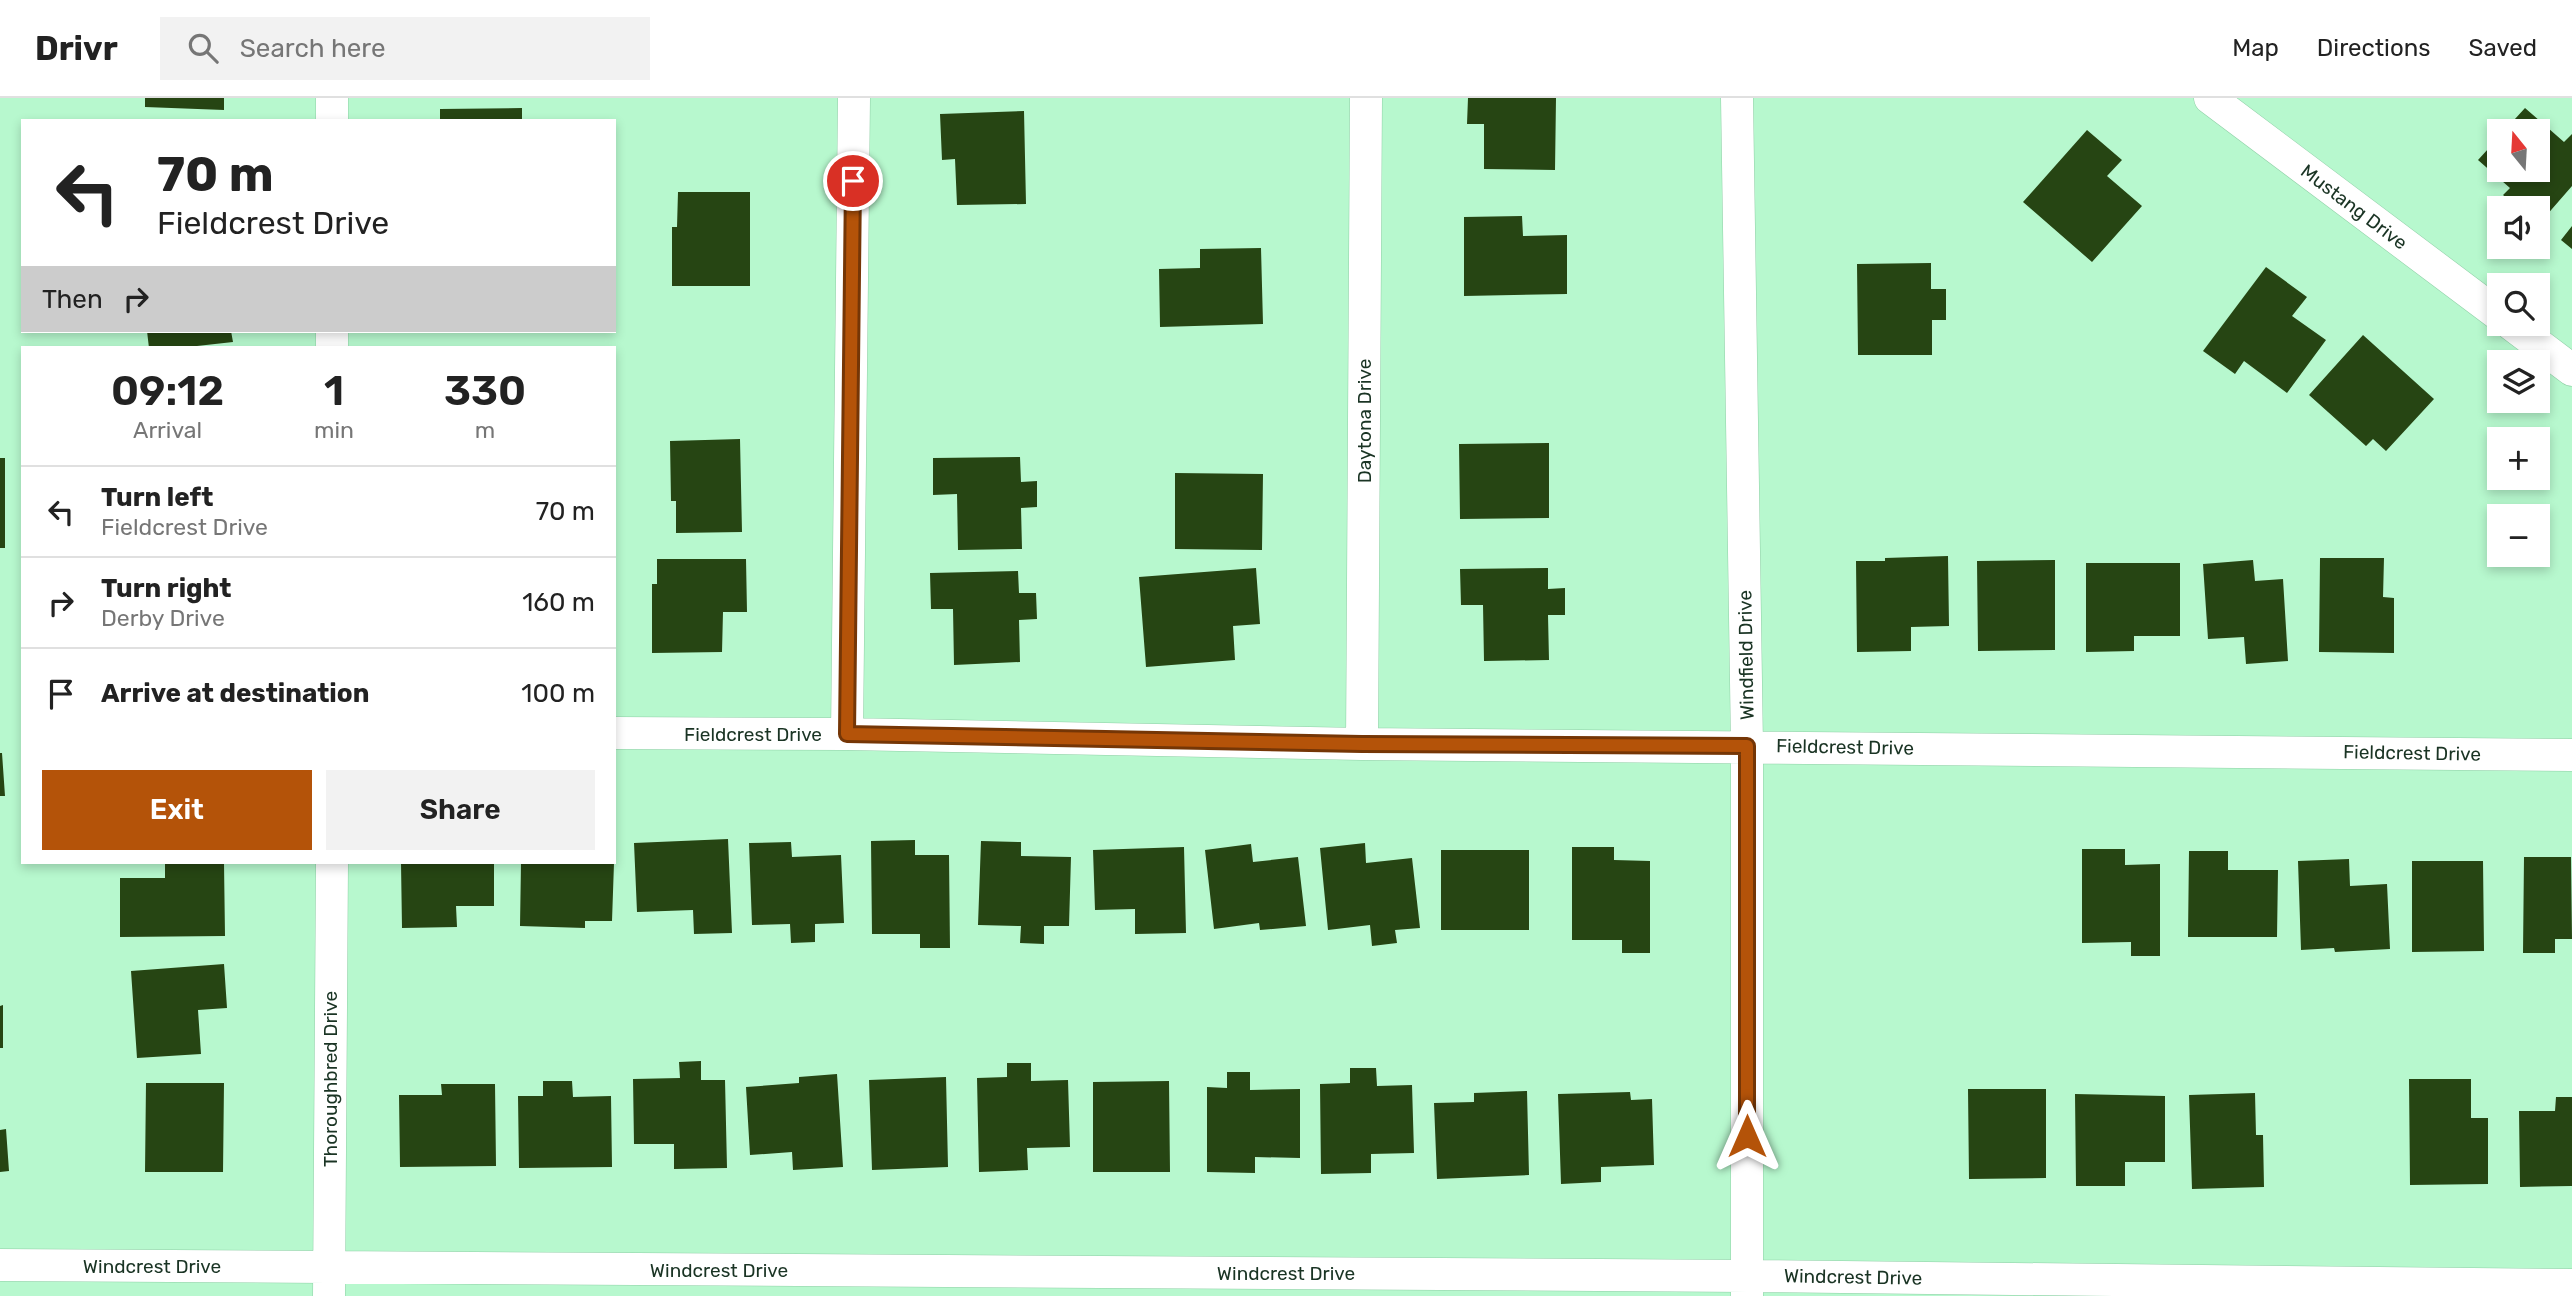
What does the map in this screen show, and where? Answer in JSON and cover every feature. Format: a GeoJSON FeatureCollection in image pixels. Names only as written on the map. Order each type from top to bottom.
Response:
{"type":"FeatureCollection","features":[{"type":"Feature","properties":{"kind":"street"},"geometry":{"type":"LineString","coordinates":[[332,98],[332,119]]}},
{"type":"Feature","properties":{"kind":"street"},"geometry":{"type":"LineString","coordinates":[[847,734],[854,98]]}},
{"type":"Feature","properties":{"kind":"street","name":"Daytona Drive"},"geometry":{"type":"LineString","coordinates":[[1362,744],[1366,98]]}},
{"type":"Feature","properties":{"kind":"street","name":"Windfield Drive"},"geometry":{"type":"LineString","coordinates":[[1737,98],[1747,746],[1747,1286]]}},
{"type":"Feature","properties":{"kind":"street","name":"Mustang Drive"},"geometry":{"type":"LineString","coordinates":[[2210,98],[2487,306]]}},
{"type":"Feature","properties":{"kind":"street"},"geometry":{"type":"LineString","coordinates":[[2527,336],[2572,370]]}},
{"type":"Feature","properties":{"kind":"street","name":"Fieldcrest Drive"},"geometry":{"type":"LineString","coordinates":[[616,733],[847,734],[1362,744],[2572,755]]}},
{"type":"Feature","properties":{"kind":"street","name":"Thoroughbred Drive"},"geometry":{"type":"LineString","coordinates":[[329,1282],[332,864]]}},
{"type":"Feature","properties":{"kind":"street","name":"Windcrest Drive"},"geometry":{"type":"LineString","coordinates":[[0,1265],[329,1282],[1747,1286],[2572,1285]]}},
{"type":"Feature","properties":{"kind":"building"},"geometry":{"type":"Polygon","coordinates":[[[145,98],[224,98],[224,110],[145,107],[145,98]]]}},
{"type":"Feature","properties":{"kind":"building"},"geometry":{"type":"Polygon","coordinates":[[[1468,98],[1556,98],[1555,170],[1484,169],[1484,124],[1467,124],[1468,98]]]}},
{"type":"Feature","properties":{"kind":"building"},"geometry":{"type":"Polygon","coordinates":[[[522,108],[522,119],[440,119],[440,109],[522,108]]]}},
{"type":"Feature","properties":{"kind":"building"},"geometry":{"type":"Polygon","coordinates":[[[2525,108],[2538,119],[2515,119],[2525,108]]]}},
{"type":"Feature","properties":{"kind":"building"},"geometry":{"type":"Polygon","coordinates":[[[1024,111],[1026,204],[957,205],[955,159],[942,160],[940,114],[1024,111]]]}},
{"type":"Feature","properties":{"kind":"building"},"geometry":{"type":"Polygon","coordinates":[[[2087,130],[2122,160],[2107,176],[2142,206],[2092,262],[2023,202],[2087,130]]]}},
{"type":"Feature","properties":{"kind":"building"},"geometry":{"type":"Polygon","coordinates":[[[2550,130],[2564,142],[2572,134],[2572,186],[2550,211],[2550,196],[2504,196],[2510,188],[2503,182],[2550,182],[2550,130]]]}},
{"type":"Feature","properties":{"kind":"building"},"geometry":{"type":"Polygon","coordinates":[[[2487,150],[2487,168],[2478,160],[2487,150]]]}},
{"type":"Feature","properties":{"kind":"building"},"geometry":{"type":"Polygon","coordinates":[[[678,192],[750,192],[750,286],[672,286],[672,227],[677,227],[678,192]]]}},
{"type":"Feature","properties":{"kind":"building"},"geometry":{"type":"Polygon","coordinates":[[[1522,216],[1523,236],[1567,235],[1567,294],[1464,296],[1464,217],[1522,216]]]}},
{"type":"Feature","properties":{"kind":"building"},"geometry":{"type":"Polygon","coordinates":[[[2572,226],[2572,249],[2561,240],[2572,226]]]}},
{"type":"Feature","properties":{"kind":"building"},"geometry":{"type":"Polygon","coordinates":[[[1261,248],[1263,324],[1160,327],[1159,269],[1200,268],[1200,249],[1261,248]]]}},
{"type":"Feature","properties":{"kind":"building"},"geometry":{"type":"Polygon","coordinates":[[[1931,263],[1931,289],[1946,289],[1946,320],[1932,320],[1932,355],[1858,355],[1857,264],[1931,263]]]}},
{"type":"Feature","properties":{"kind":"building"},"geometry":{"type":"Polygon","coordinates":[[[2266,267],[2307,297],[2292,316],[2326,340],[2287,393],[2244,361],[2235,374],[2203,351],[2266,267]]]}},
{"type":"Feature","properties":{"kind":"building"},"geometry":{"type":"Polygon","coordinates":[[[147,333],[231,333],[233,342],[197,346],[149,346],[147,333]]]}},
{"type":"Feature","properties":{"kind":"building"},"geometry":{"type":"Polygon","coordinates":[[[2363,335],[2434,399],[2386,451],[2373,439],[2366,446],[2309,395],[2363,335]]]}},
{"type":"Feature","properties":{"kind":"building"},"geometry":{"type":"Polygon","coordinates":[[[740,439],[742,532],[676,533],[676,501],[671,501],[670,441],[740,439]]]}},
{"type":"Feature","properties":{"kind":"building"},"geometry":{"type":"Polygon","coordinates":[[[1549,443],[1549,518],[1460,519],[1459,444],[1549,443]]]}},
{"type":"Feature","properties":{"kind":"building"},"geometry":{"type":"Polygon","coordinates":[[[1020,457],[1021,482],[1037,481],[1037,507],[1021,508],[1022,549],[958,550],[957,494],[933,495],[933,458],[1020,457]]]}},
{"type":"Feature","properties":{"kind":"building"},"geometry":{"type":"Polygon","coordinates":[[[0,458],[5,458],[5,548],[0,548],[0,458]]]}},
{"type":"Feature","properties":{"kind":"building"},"geometry":{"type":"Polygon","coordinates":[[[1175,473],[1263,474],[1262,550],[1175,549],[1175,473]]]}},
{"type":"Feature","properties":{"kind":"building"},"geometry":{"type":"Polygon","coordinates":[[[1948,556],[1949,626],[1911,627],[1911,651],[1857,652],[1856,561],[1948,556]]]}},
{"type":"Feature","properties":{"kind":"building"},"geometry":{"type":"Polygon","coordinates":[[[2320,558],[2384,558],[2383,597],[2394,598],[2394,653],[2319,652],[2320,558]]]}},
{"type":"Feature","properties":{"kind":"building"},"geometry":{"type":"Polygon","coordinates":[[[657,559],[746,559],[747,612],[723,612],[722,652],[652,653],[652,584],[657,584],[657,559]]]}},
{"type":"Feature","properties":{"kind":"building"},"geometry":{"type":"Polygon","coordinates":[[[2055,560],[2055,650],[1978,651],[1977,561],[2055,560]]]}},
{"type":"Feature","properties":{"kind":"building"},"geometry":{"type":"Polygon","coordinates":[[[2253,560],[2255,581],[2283,579],[2288,661],[2246,664],[2244,637],[2208,639],[2203,564],[2253,560]]]}},
{"type":"Feature","properties":{"kind":"building"},"geometry":{"type":"Polygon","coordinates":[[[2086,563],[2180,563],[2180,636],[2134,636],[2134,651],[2086,652],[2086,563]]]}},
{"type":"Feature","properties":{"kind":"building"},"geometry":{"type":"Polygon","coordinates":[[[1256,568],[1260,624],[1233,626],[1235,660],[1146,667],[1139,577],[1256,568]]]}},
{"type":"Feature","properties":{"kind":"building"},"geometry":{"type":"Polygon","coordinates":[[[1548,568],[1548,589],[1565,588],[1565,615],[1548,615],[1549,660],[1484,661],[1483,605],[1461,605],[1460,569],[1548,568]]]}},
{"type":"Feature","properties":{"kind":"building"},"geometry":{"type":"Polygon","coordinates":[[[1018,571],[1019,593],[1036,593],[1037,619],[1019,620],[1020,662],[954,665],[953,609],[931,609],[930,573],[1018,571]]]}},
{"type":"Feature","properties":{"kind":"building"},"geometry":{"type":"Polygon","coordinates":[[[2,753],[5,796],[0,796],[2,753]]]}},
{"type":"Feature","properties":{"kind":"building"},"geometry":{"type":"Polygon","coordinates":[[[728,839],[732,933],[694,934],[693,910],[637,912],[634,843],[728,839]]]}},
{"type":"Feature","properties":{"kind":"building"},"geometry":{"type":"Polygon","coordinates":[[[915,840],[915,855],[949,855],[950,948],[920,948],[920,934],[872,934],[871,841],[915,840]]]}},
{"type":"Feature","properties":{"kind":"building"},"geometry":{"type":"Polygon","coordinates":[[[981,841],[1021,842],[1021,856],[1071,857],[1069,926],[1044,926],[1044,944],[1020,943],[1021,926],[978,925],[981,841]]]}},
{"type":"Feature","properties":{"kind":"building"},"geometry":{"type":"Polygon","coordinates":[[[791,842],[792,857],[841,855],[844,923],[815,924],[815,942],[791,943],[790,924],[752,925],[749,843],[791,842]]]}},
{"type":"Feature","properties":{"kind":"building"},"geometry":{"type":"Polygon","coordinates":[[[1365,843],[1366,863],[1412,858],[1420,928],[1395,930],[1397,943],[1372,946],[1370,925],[1328,930],[1320,848],[1365,843]]]}},
{"type":"Feature","properties":{"kind":"building"},"geometry":{"type":"Polygon","coordinates":[[[1251,844],[1253,862],[1298,857],[1306,926],[1260,930],[1259,923],[1214,929],[1205,850],[1251,844]]]}},
{"type":"Feature","properties":{"kind":"building"},"geometry":{"type":"Polygon","coordinates":[[[1184,847],[1186,933],[1135,934],[1135,909],[1095,910],[1093,850],[1184,847]]]}},
{"type":"Feature","properties":{"kind":"building"},"geometry":{"type":"Polygon","coordinates":[[[1572,847],[1614,847],[1614,860],[1650,861],[1650,953],[1622,953],[1622,940],[1572,940],[1572,847]]]}},
{"type":"Feature","properties":{"kind":"building"},"geometry":{"type":"Polygon","coordinates":[[[2082,849],[2125,849],[2125,865],[2160,864],[2160,956],[2131,956],[2131,942],[2082,943],[2082,849]]]}},
{"type":"Feature","properties":{"kind":"building"},"geometry":{"type":"Polygon","coordinates":[[[1441,850],[1529,850],[1529,930],[1441,930],[1441,850]]]}},
{"type":"Feature","properties":{"kind":"building"},"geometry":{"type":"Polygon","coordinates":[[[2189,851],[2228,851],[2228,870],[2278,870],[2277,937],[2188,937],[2189,851]]]}},
{"type":"Feature","properties":{"kind":"building"},"geometry":{"type":"Polygon","coordinates":[[[2524,857],[2571,857],[2572,939],[2555,939],[2555,953],[2523,953],[2524,857]]]}},
{"type":"Feature","properties":{"kind":"building"},"geometry":{"type":"Polygon","coordinates":[[[2349,859],[2350,886],[2387,884],[2390,949],[2335,952],[2334,948],[2301,950],[2298,861],[2349,859]]]}},
{"type":"Feature","properties":{"kind":"building"},"geometry":{"type":"Polygon","coordinates":[[[2412,861],[2483,861],[2484,951],[2412,952],[2412,861]]]}},
{"type":"Feature","properties":{"kind":"building"},"geometry":{"type":"Polygon","coordinates":[[[165,864],[224,864],[225,936],[120,937],[120,878],[165,878],[165,864]]]}},
{"type":"Feature","properties":{"kind":"building"},"geometry":{"type":"Polygon","coordinates":[[[401,864],[494,864],[494,906],[456,906],[457,927],[402,928],[401,864]]]}},
{"type":"Feature","properties":{"kind":"building"},"geometry":{"type":"Polygon","coordinates":[[[521,864],[614,864],[612,921],[585,921],[585,928],[520,926],[521,864]]]}},
{"type":"Feature","properties":{"kind":"building"},"geometry":{"type":"Polygon","coordinates":[[[224,964],[227,1008],[198,1010],[201,1054],[137,1058],[131,971],[224,964]]]}},
{"type":"Feature","properties":{"kind":"building"},"geometry":{"type":"Polygon","coordinates":[[[3,1005],[3,1048],[0,1048],[0,1006],[3,1005]]]}},
{"type":"Feature","properties":{"kind":"building"},"geometry":{"type":"Polygon","coordinates":[[[701,1061],[701,1080],[725,1080],[727,1168],[674,1169],[674,1144],[634,1144],[633,1079],[680,1078],[679,1062],[701,1061]]]}},
{"type":"Feature","properties":{"kind":"building"},"geometry":{"type":"Polygon","coordinates":[[[1007,1063],[1031,1063],[1031,1081],[1068,1080],[1070,1147],[1027,1148],[1028,1170],[979,1172],[977,1078],[1007,1077],[1007,1063]]]}},
{"type":"Feature","properties":{"kind":"building"},"geometry":{"type":"Polygon","coordinates":[[[1350,1068],[1376,1068],[1377,1086],[1412,1085],[1414,1153],[1371,1154],[1371,1173],[1321,1174],[1320,1084],[1350,1083],[1350,1068]]]}},
{"type":"Feature","properties":{"kind":"building"},"geometry":{"type":"Polygon","coordinates":[[[1227,1072],[1250,1072],[1250,1090],[1300,1089],[1300,1158],[1255,1157],[1255,1173],[1207,1172],[1207,1087],[1227,1088],[1227,1072]]]}},
{"type":"Feature","properties":{"kind":"building"},"geometry":{"type":"Polygon","coordinates":[[[837,1074],[843,1167],[793,1170],[792,1152],[750,1155],[746,1087],[799,1083],[799,1077],[837,1074]]]}},
{"type":"Feature","properties":{"kind":"building"},"geometry":{"type":"Polygon","coordinates":[[[946,1077],[948,1167],[872,1170],[869,1080],[946,1077]]]}},
{"type":"Feature","properties":{"kind":"building"},"geometry":{"type":"Polygon","coordinates":[[[2409,1079],[2471,1079],[2471,1118],[2488,1118],[2488,1184],[2410,1185],[2409,1079]]]}},
{"type":"Feature","properties":{"kind":"building"},"geometry":{"type":"Polygon","coordinates":[[[543,1081],[572,1081],[573,1097],[611,1096],[612,1167],[519,1168],[518,1096],[543,1096],[543,1081]]]}},
{"type":"Feature","properties":{"kind":"building"},"geometry":{"type":"Polygon","coordinates":[[[1169,1081],[1170,1172],[1093,1172],[1093,1082],[1169,1081]]]}},
{"type":"Feature","properties":{"kind":"building"},"geometry":{"type":"Polygon","coordinates":[[[146,1083],[224,1083],[223,1172],[145,1172],[146,1083]]]}},
{"type":"Feature","properties":{"kind":"building"},"geometry":{"type":"Polygon","coordinates":[[[441,1084],[495,1084],[496,1166],[400,1167],[399,1095],[442,1095],[441,1084]]]}},
{"type":"Feature","properties":{"kind":"building"},"geometry":{"type":"Polygon","coordinates":[[[1968,1089],[2046,1089],[2046,1178],[1969,1179],[1968,1089]]]}},
{"type":"Feature","properties":{"kind":"building"},"geometry":{"type":"Polygon","coordinates":[[[1527,1091],[1529,1175],[1437,1179],[1434,1103],[1474,1102],[1474,1093],[1527,1091]]]}},
{"type":"Feature","properties":{"kind":"building"},"geometry":{"type":"Polygon","coordinates":[[[1630,1092],[1631,1100],[1652,1099],[1654,1165],[1601,1167],[1601,1182],[1561,1184],[1558,1094],[1630,1092]]]}},
{"type":"Feature","properties":{"kind":"building"},"geometry":{"type":"Polygon","coordinates":[[[2255,1093],[2256,1135],[2263,1135],[2264,1187],[2192,1189],[2189,1095],[2255,1093]]]}},
{"type":"Feature","properties":{"kind":"building"},"geometry":{"type":"Polygon","coordinates":[[[2075,1094],[2165,1096],[2165,1162],[2125,1162],[2125,1186],[2076,1186],[2075,1094]]]}},
{"type":"Feature","properties":{"kind":"building"},"geometry":{"type":"Polygon","coordinates":[[[2556,1097],[2572,1097],[2572,1186],[2520,1187],[2519,1111],[2555,1111],[2556,1097]]]}},
{"type":"Feature","properties":{"kind":"building"},"geometry":{"type":"Polygon","coordinates":[[[6,1129],[9,1171],[0,1172],[0,1130],[6,1129]]]}},
{"type":"Feature","properties":{"kind":"route"},"geometry":{"type":"LineString","coordinates":[[853,181],[847,734],[1362,744],[1747,746],[1747,1136]]}}]}
